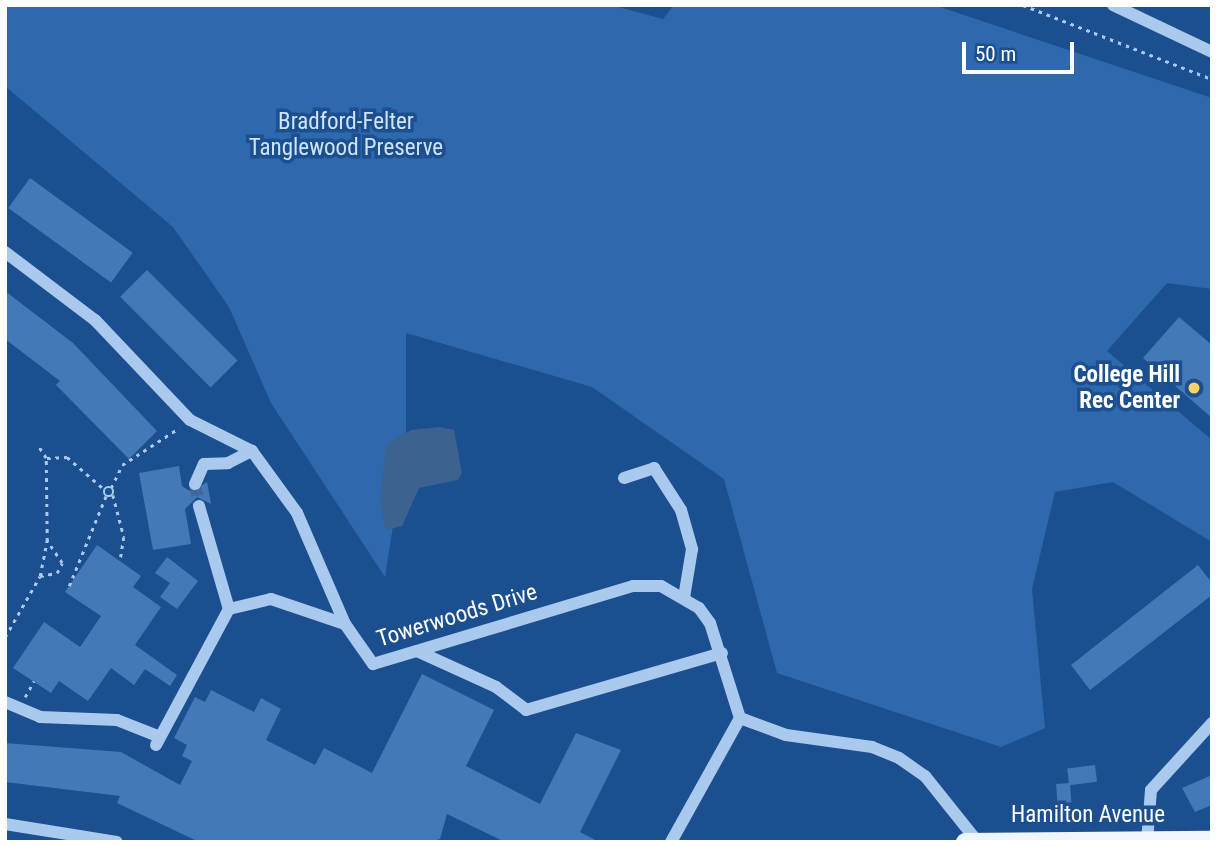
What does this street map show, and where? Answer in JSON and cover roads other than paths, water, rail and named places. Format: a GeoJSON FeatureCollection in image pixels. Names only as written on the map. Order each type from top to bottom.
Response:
{"type":"FeatureCollection","features":[{"type":"Feature","properties":{"kind":"main road","name":"Hamilton Avenue"},"geometry":{"type":"LineString","coordinates":[[970,841],[1212,840]]}},
{"type":"Feature","properties":{"kind":"street"},"geometry":{"type":"LineString","coordinates":[[1113,5],[1212,52]]}},
{"type":"Feature","properties":{"kind":"street","name":"Towerwoods Drive"},"geometry":{"type":"LineString","coordinates":[[5,252],[95,320],[190,420],[252,451],[297,513],[345,624],[373,664],[633,586],[661,586],[684,598],[710,623],[722,653],[740,718]]}},
{"type":"Feature","properties":{"kind":"street"},"geometry":{"type":"LineString","coordinates":[[195,484],[204,464],[228,463],[252,451]]}},
{"type":"Feature","properties":{"kind":"street"},"geometry":{"type":"LineString","coordinates":[[624,478],[654,468],[681,510],[692,549],[684,598]]}},
{"type":"Feature","properties":{"kind":"street"},"geometry":{"type":"LineString","coordinates":[[5,702],[91,723],[117,720],[158,741],[229,609],[200,506]]}},
{"type":"Feature","properties":{"kind":"street"},"geometry":{"type":"LineString","coordinates":[[229,609],[271,599],[345,624]]}},
{"type":"Feature","properties":{"kind":"street"},"geometry":{"type":"LineString","coordinates":[[417,651],[496,687],[526,710],[722,653]]}},
{"type":"Feature","properties":{"kind":"street"},"geometry":{"type":"LineString","coordinates":[[671,842],[740,718],[786,735],[872,747],[899,758],[925,776],[970,841]]}},
{"type":"Feature","properties":{"kind":"street"},"geometry":{"type":"LineString","coordinates":[[1147,841],[1151,790],[1212,723]]}},
{"type":"Feature","properties":{"kind":"street"},"geometry":{"type":"LineString","coordinates":[[5,824],[117,842]]}},
{"type":"Feature","properties":{"kind":"tunnel"},"geometry":{"type":"LineString","coordinates":[[195,484],[199,506]]}},
{"type":"Feature","properties":{"kind":"place","name":"College Hill Rec Center"},"geometry":{"type":"Point","coordinates":[1194,388]}},
{"type":"Feature","properties":{"kind":"park label","name":"Bradford-Felter Tanglewood Preserve"},"geometry":{"type":"Point","coordinates":[346,135]}}]}
